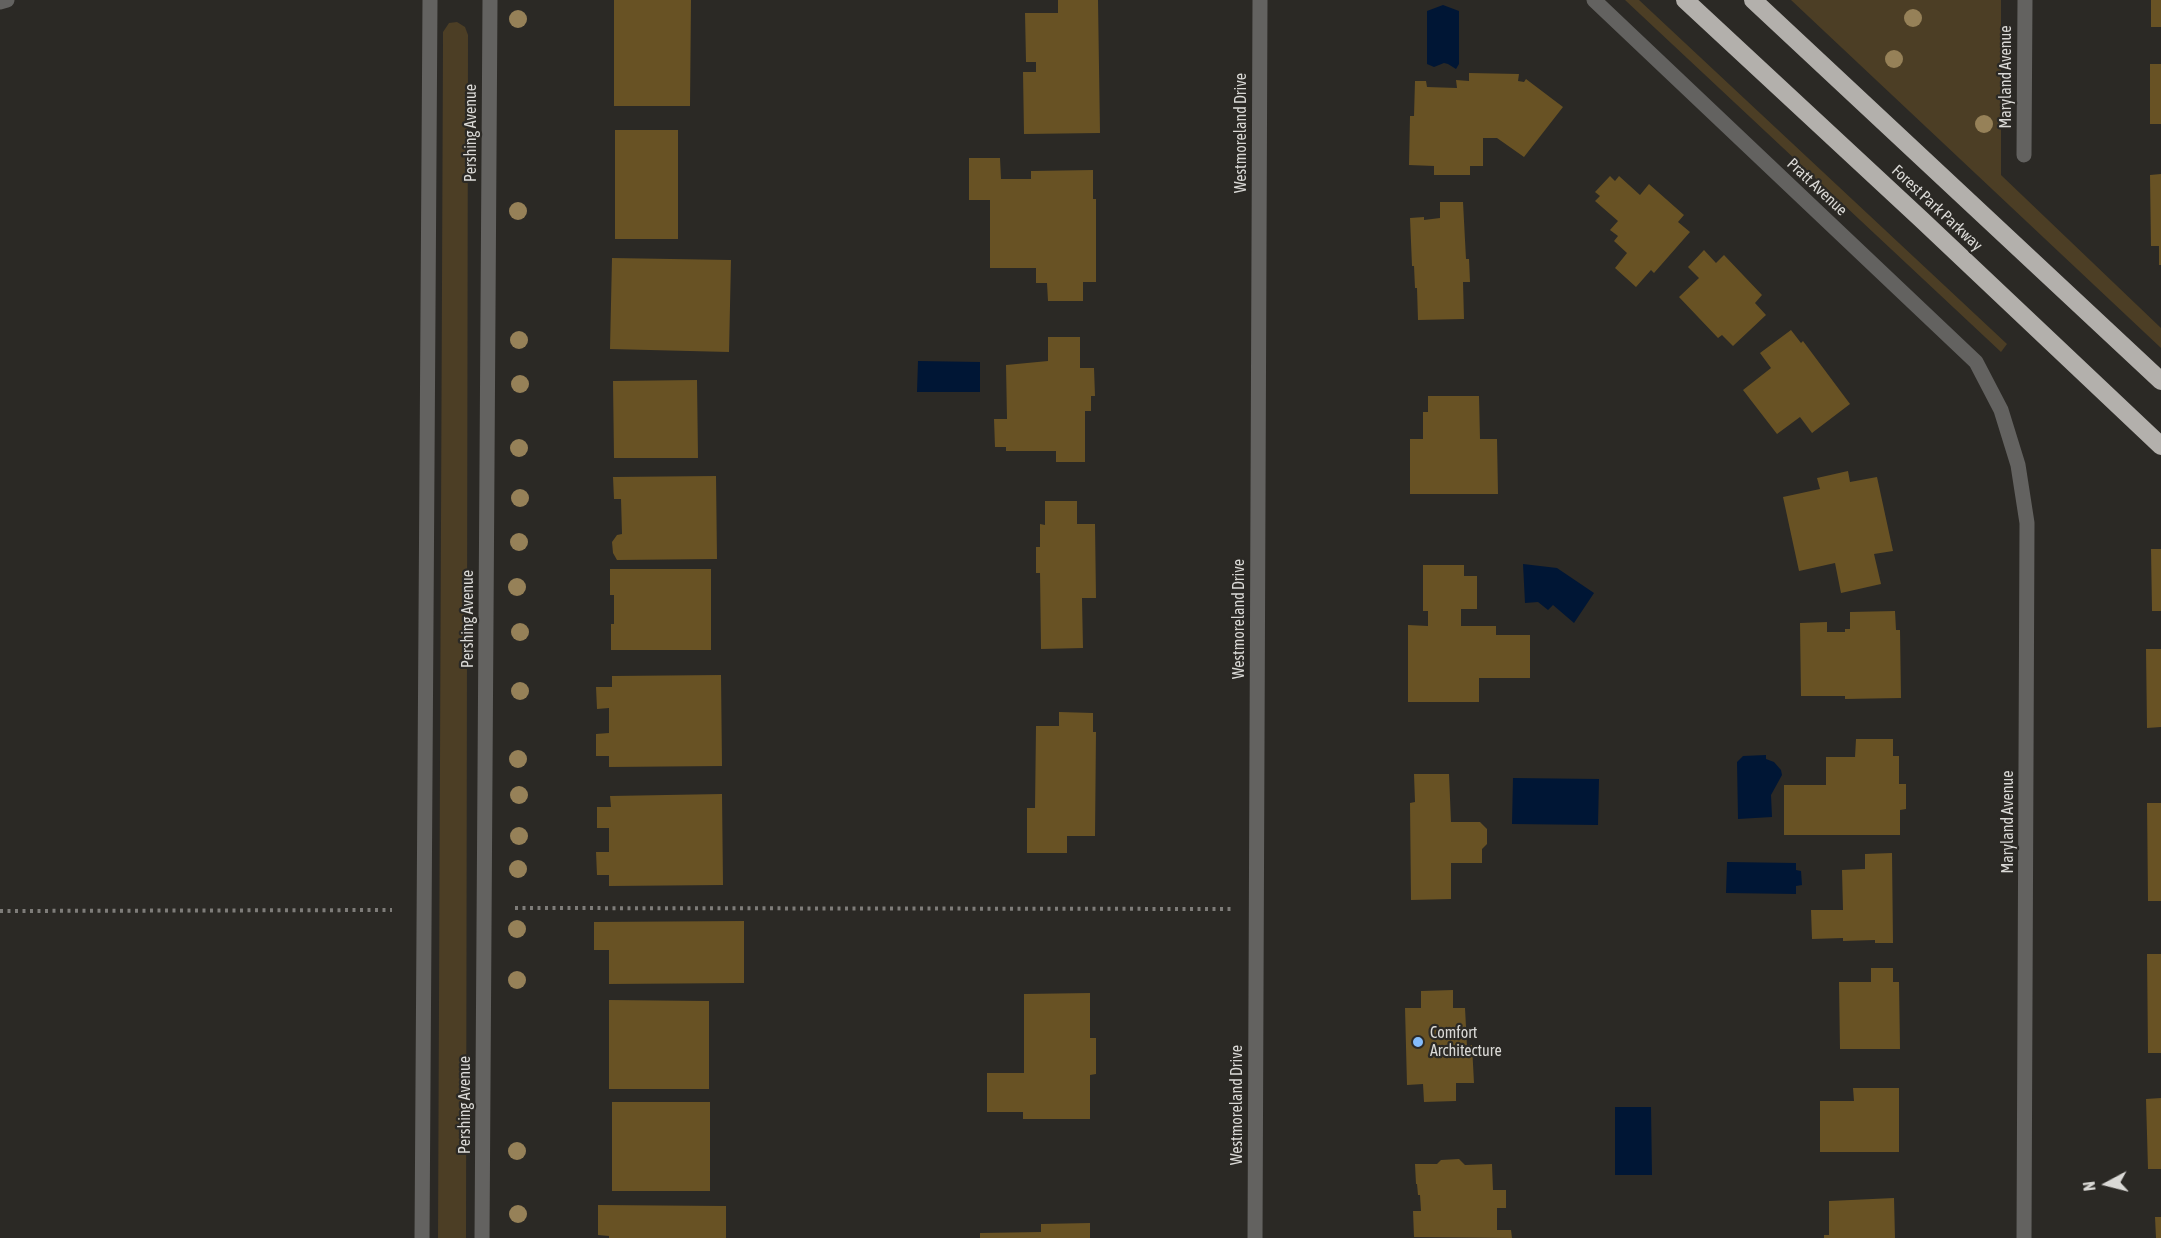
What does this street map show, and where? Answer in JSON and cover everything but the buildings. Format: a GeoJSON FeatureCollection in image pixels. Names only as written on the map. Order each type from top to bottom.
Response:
{"type":"FeatureCollection","features":[{"type":"Feature","properties":{"kind":"highway","name":"Forest Park Parkway"},"geometry":{"type":"LineString","coordinates":[[1685,0],[2161,446]]}},
{"type":"Feature","properties":{"kind":"highway","name":"Forest Park Parkway"},"geometry":{"type":"LineString","coordinates":[[1754,0],[2161,381]]}},
{"type":"Feature","properties":{"kind":"street"},"geometry":{"type":"LineString","coordinates":[[0,2],[7,0]]}},
{"type":"Feature","properties":{"kind":"street"},"geometry":{"type":"LineString","coordinates":[[422,1238],[430,0]]}},
{"type":"Feature","properties":{"kind":"street","name":"Pershing Avenue"},"geometry":{"type":"LineString","coordinates":[[482,1238],[490,0]]}},
{"type":"Feature","properties":{"kind":"street","name":"Westmoreland Drive"},"geometry":{"type":"LineString","coordinates":[[1255,1238],[1260,0]]}},
{"type":"Feature","properties":{"kind":"street","name":"Pratt Avenue"},"geometry":{"type":"LineString","coordinates":[[1594,0],[1976,362],[2001,410]]}},
{"type":"Feature","properties":{"kind":"street","name":"Maryland Avenue"},"geometry":{"type":"LineString","coordinates":[[2024,155],[2025,0]]}},
{"type":"Feature","properties":{"kind":"street","name":"Maryland Avenue"},"geometry":{"type":"LineString","coordinates":[[2001,410],[2018,465],[2027,523],[2024,1238]]}},
{"type":"Feature","properties":{"kind":"path"},"geometry":{"type":"LineString","coordinates":[[515,908],[1256,909]]}},
{"type":"Feature","properties":{"kind":"path"},"geometry":{"type":"LineString","coordinates":[[0,911],[392,910]]}},
{"type":"Feature","properties":{"kind":"shaded area"},"geometry":{"type":"Polygon","coordinates":[[[1625,0],[1639,0],[2007,344],[2001,352],[1625,0]]]}},
{"type":"Feature","properties":{"kind":"shaded area"},"geometry":{"type":"Polygon","coordinates":[[[1791,0],[2001,0],[2001,175],[2161,328],[2161,348],[1791,0]]]}},
{"type":"Feature","properties":{"kind":"shaded area"},"geometry":{"type":"Polygon","coordinates":[[[457,22],[465,27],[468,35],[466,1238],[438,1238],[443,32],[449,23],[457,22]]]}},
{"type":"Feature","properties":{"kind":"water"},"geometry":{"type":"Polygon","coordinates":[[[1443,5],[1459,11],[1459,64],[1456,69],[1444,63],[1434,67],[1427,64],[1427,11],[1443,5]]]}},
{"type":"Feature","properties":{"kind":"water"},"geometry":{"type":"Polygon","coordinates":[[[918,361],[980,362],[980,392],[917,392],[918,361]]]}},
{"type":"Feature","properties":{"kind":"water"},"geometry":{"type":"Polygon","coordinates":[[[1523,564],[1557,568],[1594,593],[1574,623],[1553,605],[1548,610],[1538,602],[1525,603],[1523,564]]]}},
{"type":"Feature","properties":{"kind":"water"},"geometry":{"type":"Polygon","coordinates":[[[1766,755],[1766,759],[1774,762],[1782,775],[1771,795],[1772,817],[1738,819],[1737,762],[1743,756],[1766,755]]]}},
{"type":"Feature","properties":{"kind":"water"},"geometry":{"type":"Polygon","coordinates":[[[1513,778],[1599,779],[1598,825],[1512,824],[1513,778]]]}},
{"type":"Feature","properties":{"kind":"water"},"geometry":{"type":"Polygon","coordinates":[[[1727,862],[1796,863],[1796,870],[1801,871],[1802,885],[1796,886],[1796,894],[1726,893],[1727,862]]]}},
{"type":"Feature","properties":{"kind":"water"},"geometry":{"type":"Polygon","coordinates":[[[1615,1107],[1651,1107],[1652,1175],[1615,1175],[1615,1107]]]}},
{"type":"Feature","properties":{"kind":"place","name":"Comfort Architecture"},"geometry":{"type":"Point","coordinates":[1418,1042]}}]}
